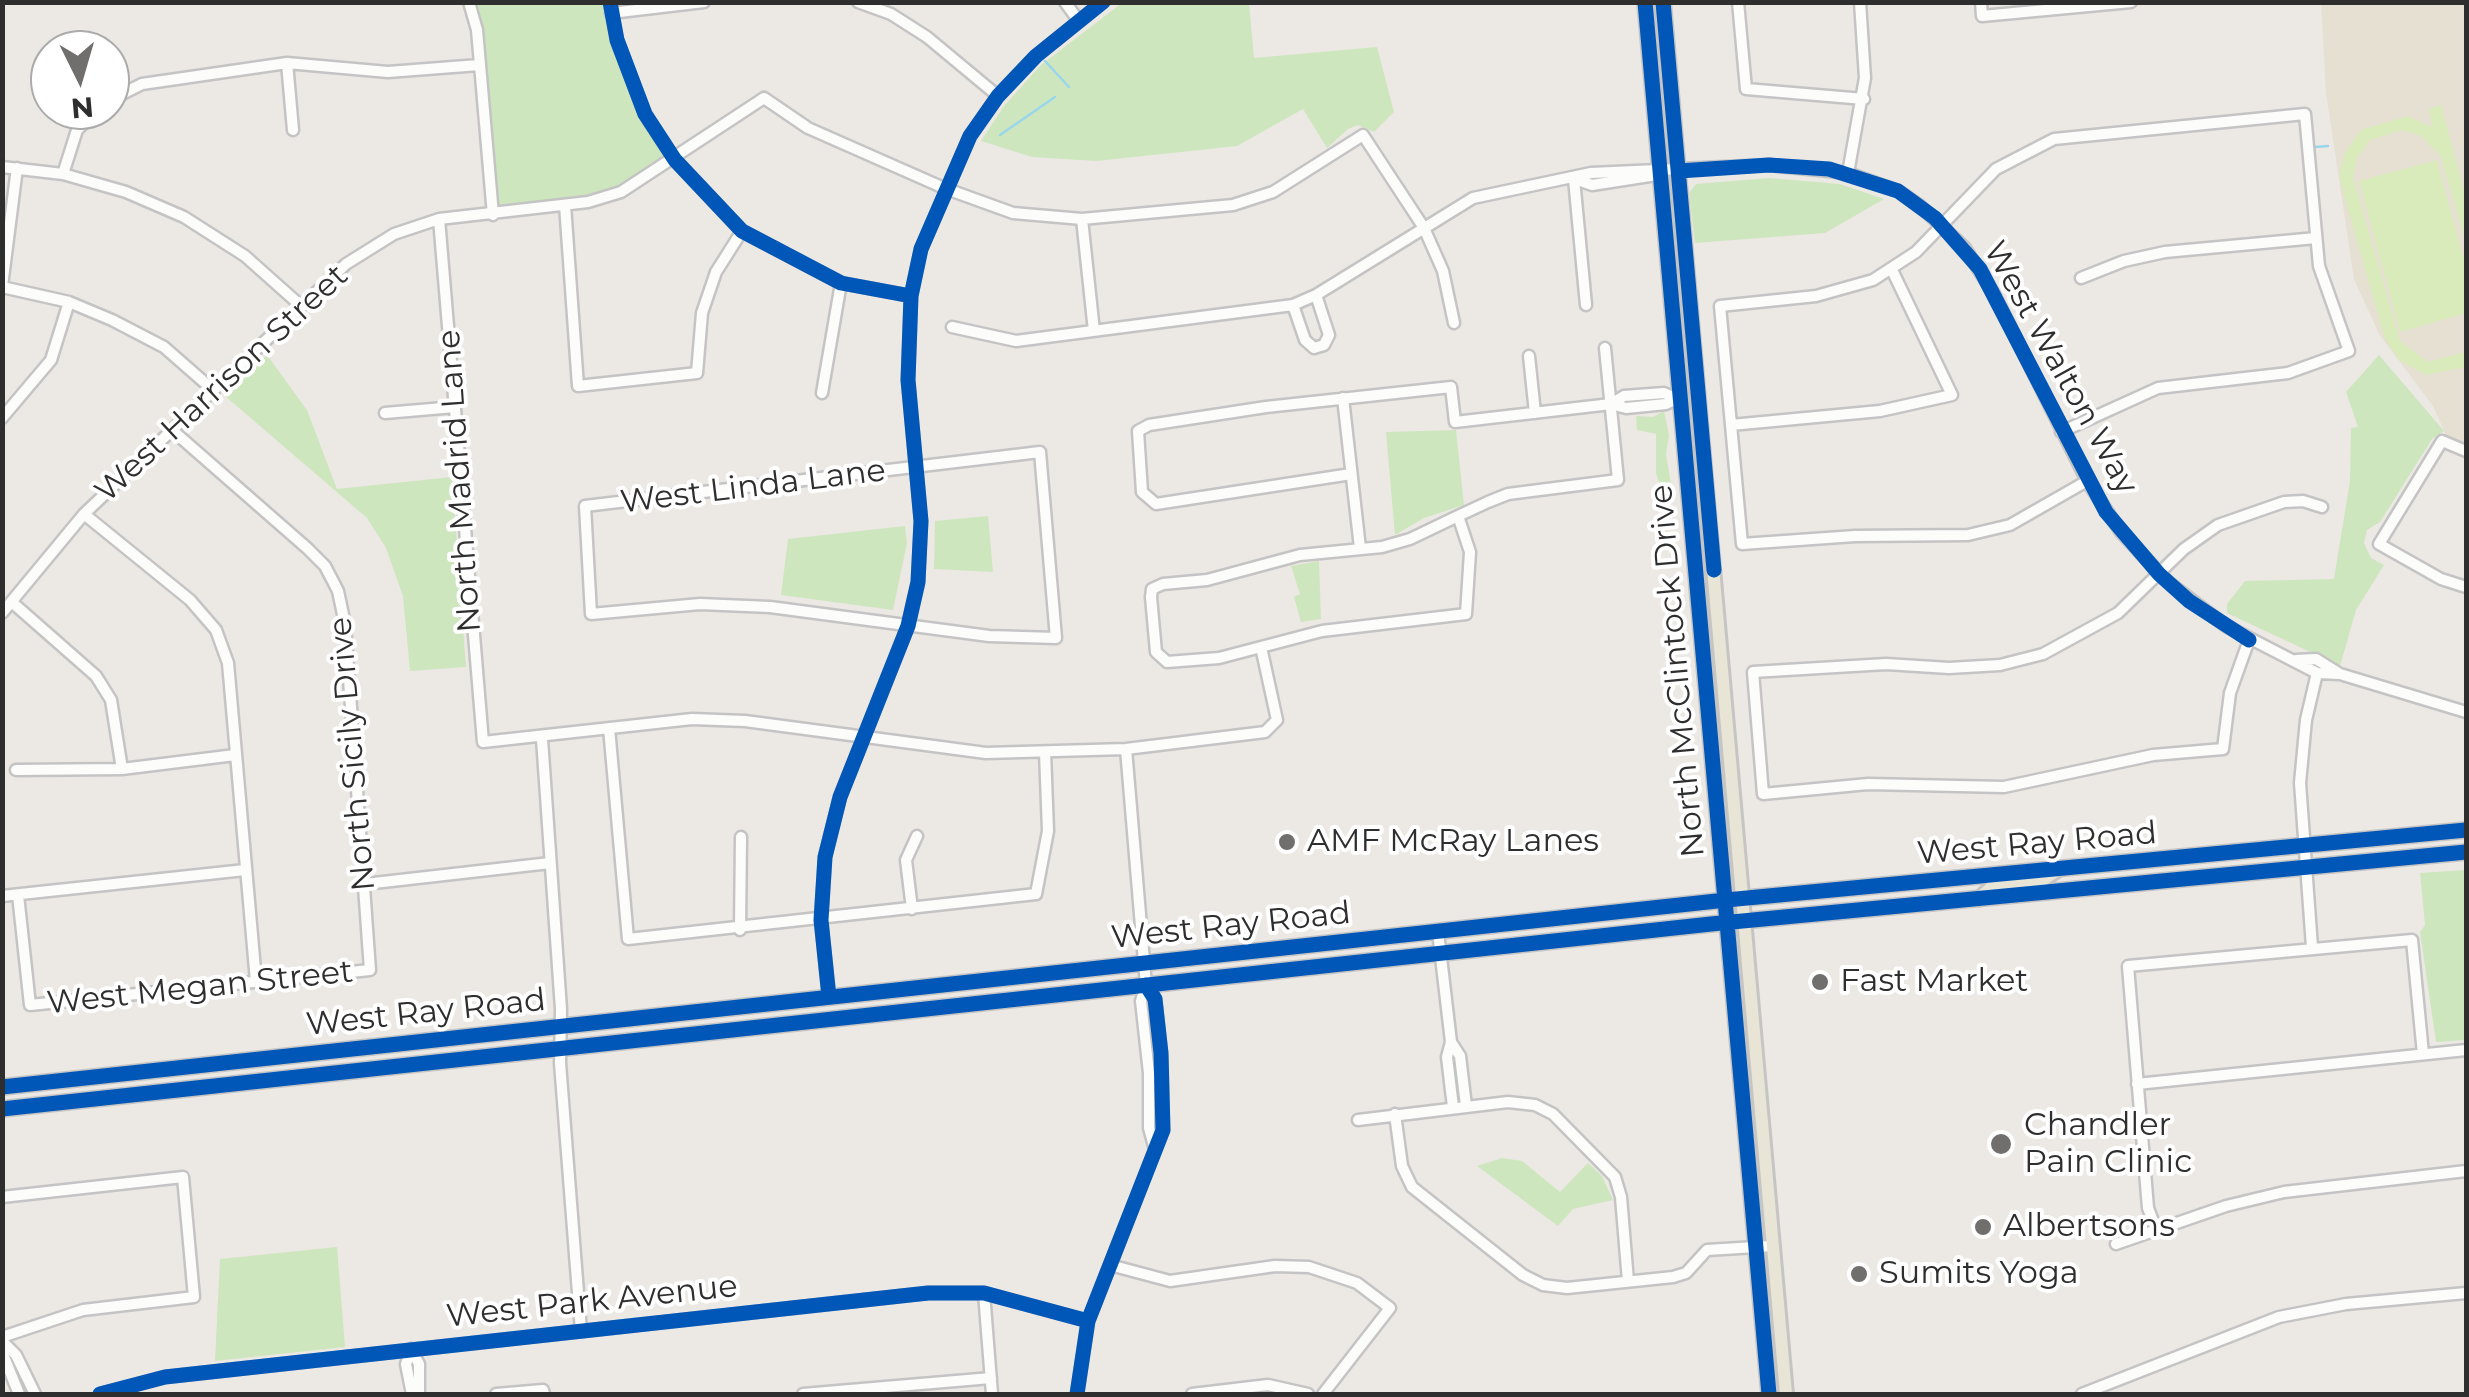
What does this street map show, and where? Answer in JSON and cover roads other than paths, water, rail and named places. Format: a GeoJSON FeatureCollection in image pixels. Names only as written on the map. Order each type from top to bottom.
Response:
{"type":"FeatureCollection","features":[{"type":"Feature","properties":{"kind":"main road","name":"North McClintock Drive"},"geometry":{"type":"LineString","coordinates":[[1645,2],[1768,1394]]}},
{"type":"Feature","properties":{"kind":"main road","name":"North McClintock Drive"},"geometry":{"type":"LineString","coordinates":[[1663,2],[1786,1394]]}},
{"type":"Feature","properties":{"kind":"main road","name":"West Ray Road"},"geometry":{"type":"LineString","coordinates":[[2,1109],[560,1048],[1146,975],[1438,932],[1742,898],[2466,830]]}},
{"type":"Feature","properties":{"kind":"main road","name":"West Ray Road"},"geometry":{"type":"LineString","coordinates":[[2,1087],[829,997],[1440,953],[1744,920],[2466,852]]}},
{"type":"Feature","properties":{"kind":"main road"},"geometry":{"type":"LineString","coordinates":[[1979,899],[1993,886],[2040,881],[2059,869]]}},
{"type":"Feature","properties":{"kind":"street"},"geometry":{"type":"LineString","coordinates":[[469,2],[477,30],[493,215]]}},
{"type":"Feature","properties":{"kind":"street"},"geometry":{"type":"LineString","coordinates":[[704,2],[611,8],[634,89],[675,160],[742,230],[840,283],[911,296]]}},
{"type":"Feature","properties":{"kind":"street"},"geometry":{"type":"LineString","coordinates":[[858,2],[891,14],[927,36],[998,96]]}},
{"type":"Feature","properties":{"kind":"street"},"geometry":{"type":"LineString","coordinates":[[1065,2],[1078,20]]}},
{"type":"Feature","properties":{"kind":"street"},"geometry":{"type":"LineString","coordinates":[[829,997],[821,920],[825,857],[840,797],[908,626],[918,582],[921,521],[908,380],[911,296],[921,249],[944,188],[970,136],[998,96],[1102,2]]}},
{"type":"Feature","properties":{"kind":"street"},"geometry":{"type":"LineString","coordinates":[[1738,2],[1746,88],[1864,99]]}},
{"type":"Feature","properties":{"kind":"street"},"geometry":{"type":"LineString","coordinates":[[1848,173],[1864,99],[1860,2]]}},
{"type":"Feature","properties":{"kind":"street"},"geometry":{"type":"LineString","coordinates":[[1981,2],[1982,16],[2131,2]]}},
{"type":"Feature","properties":{"kind":"street"},"geometry":{"type":"LineString","coordinates":[[130,90],[142,84],[287,64],[388,72],[478,66]]}},
{"type":"Feature","properties":{"kind":"street"},"geometry":{"type":"LineString","coordinates":[[287,64],[293,130]]}},
{"type":"Feature","properties":{"kind":"street","name":"West Harrison Street"},"geometry":{"type":"LineString","coordinates":[[2,613],[14,604],[84,514],[346,264],[394,234],[439,219],[565,205],[621,192],[764,98],[808,128],[944,188],[1013,213],[1082,220],[1233,205],[1273,192],[1363,135],[1424,228]]}},
{"type":"Feature","properties":{"kind":"street"},"geometry":{"type":"LineString","coordinates":[[2061,432],[2158,388],[2288,373],[2349,351],[2324,284],[2305,114],[2054,139],[1996,169],[1892,270],[1834,293],[1720,306],[1742,544],[1855,536],[1968,535],[2010,525],[2087,481]]}},
{"type":"Feature","properties":{"kind":"street"},"geometry":{"type":"LineString","coordinates":[[63,174],[77,130]]}},
{"type":"Feature","properties":{"kind":"street","name":"West Walton Way"},"geometry":{"type":"LineString","coordinates":[[952,327],[1016,341],[1293,305],[1486,194],[1574,179],[1592,185],[1640,181],[1660,173],[1787,165],[1848,173],[1898,191],[1942,224],[1965,248],[1994,294],[2087,481],[2114,522],[2159,574],[2189,601],[2249,640],[2296,660],[2466,712]]}},
{"type":"Feature","properties":{"kind":"street"},"geometry":{"type":"LineString","coordinates":[[2,168],[63,174],[126,192],[184,217],[245,256],[300,306]]}},
{"type":"Feature","properties":{"kind":"street"},"geometry":{"type":"LineString","coordinates":[[17,168],[2,286],[70,302],[164,346],[212,389]]}},
{"type":"Feature","properties":{"kind":"street"},"geometry":{"type":"LineString","coordinates":[[1574,179],[1586,305]]}},
{"type":"Feature","properties":{"kind":"street"},"geometry":{"type":"LineString","coordinates":[[565,205],[578,386],[697,372],[702,314],[716,272],[742,230]]}},
{"type":"Feature","properties":{"kind":"street","name":"North Madrid Lane"},"geometry":{"type":"LineString","coordinates":[[439,219],[483,742],[542,739]]}},
{"type":"Feature","properties":{"kind":"street"},"geometry":{"type":"LineString","coordinates":[[1082,220],[1094,331]]}},
{"type":"Feature","properties":{"kind":"street"},"geometry":{"type":"LineString","coordinates":[[1424,228],[1443,271],[1454,322]]}},
{"type":"Feature","properties":{"kind":"street"},"geometry":{"type":"LineString","coordinates":[[2082,278],[2124,261],[2165,252],[2316,238]]}},
{"type":"Feature","properties":{"kind":"street"},"geometry":{"type":"LineString","coordinates":[[1731,425],[1880,411],[1952,395],[1892,270]]}},
{"type":"Feature","properties":{"kind":"street"},"geometry":{"type":"LineString","coordinates":[[822,393],[840,283]]}},
{"type":"Feature","properties":{"kind":"street"},"geometry":{"type":"LineString","coordinates":[[1293,305],[1305,340],[1314,348],[1324,345],[1329,335],[1316,295]]}},
{"type":"Feature","properties":{"kind":"street"},"geometry":{"type":"LineString","coordinates":[[2,418],[51,360],[70,302]]}},
{"type":"Feature","properties":{"kind":"street"},"geometry":{"type":"LineString","coordinates":[[1458,516],[1470,552],[1466,614],[1350,626],[1219,658],[1160,658],[1152,589],[1207,580],[1300,555],[1410,540],[1458,516],[1508,494],[1618,480],[1605,348]]}},
{"type":"Feature","properties":{"kind":"street"},"geometry":{"type":"LineString","coordinates":[[1529,356],[1534,412]]}},
{"type":"Feature","properties":{"kind":"street"},"geometry":{"type":"LineString","coordinates":[[1351,474],[1281,482],[1207,498],[1146,500],[1142,492],[1138,432],[1150,425],[1451,387],[1455,422],[1611,404],[1626,408],[1666,404],[1678,398]]}},
{"type":"Feature","properties":{"kind":"street"},"geometry":{"type":"LineString","coordinates":[[1344,398],[1360,548]]}},
{"type":"Feature","properties":{"kind":"street"},"geometry":{"type":"LineString","coordinates":[[385,413],[455,407]]}},
{"type":"Feature","properties":{"kind":"street","name":"North Sicily Drive"},"geometry":{"type":"LineString","coordinates":[[172,430],[307,548],[325,566],[338,591],[346,624],[370,970]]}},
{"type":"Feature","properties":{"kind":"street"},"geometry":{"type":"LineString","coordinates":[[2466,452],[2442,441],[2379,544],[2441,580],[2466,587]]}},
{"type":"Feature","properties":{"kind":"street","name":"West Linda Lane"},"geometry":{"type":"LineString","coordinates":[[1040,452],[1056,638],[908,626],[770,607],[700,604],[591,614],[585,506],[916,468],[1040,452]]}},
{"type":"Feature","properties":{"kind":"street"},"geometry":{"type":"LineString","coordinates":[[2249,640],[2230,692],[2223,749],[2153,755],[2004,787],[1868,784],[1763,794],[1754,672],[1886,664],[2000,665],[2042,654],[2087,634],[2118,614],[2218,524],[2251,510],[2303,501],[2322,508]]}},
{"type":"Feature","properties":{"kind":"street"},"geometry":{"type":"LineString","coordinates":[[84,514],[190,600],[216,630],[228,662],[256,982]]}},
{"type":"Feature","properties":{"kind":"street"},"geometry":{"type":"LineString","coordinates":[[14,604],[96,676],[111,700],[122,769]]}},
{"type":"Feature","properties":{"kind":"street"},"geometry":{"type":"LineString","coordinates":[[580,1331],[542,739],[692,719],[865,735],[986,753],[1126,749],[1274,728],[1275,701],[1261,647]]}},
{"type":"Feature","properties":{"kind":"street"},"geometry":{"type":"LineString","coordinates":[[2312,947],[2301,761],[2319,667]]}},
{"type":"Feature","properties":{"kind":"street"},"geometry":{"type":"LineString","coordinates":[[610,728],[628,940],[1036,894],[1048,830],[1045,752]]}},
{"type":"Feature","properties":{"kind":"street"},"geometry":{"type":"LineString","coordinates":[[1077,1394],[1088,1321],[1154,1146],[1149,1128],[1150,1093],[1141,1001],[1146,975],[1126,749]]}},
{"type":"Feature","properties":{"kind":"street"},"geometry":{"type":"LineString","coordinates":[[16,770],[122,769],[235,755]]}},
{"type":"Feature","properties":{"kind":"street"},"geometry":{"type":"LineString","coordinates":[[912,909],[906,860],[917,836]]}},
{"type":"Feature","properties":{"kind":"street"},"geometry":{"type":"LineString","coordinates":[[740,930],[741,837]]}},
{"type":"Feature","properties":{"kind":"street"},"geometry":{"type":"LineString","coordinates":[[365,884],[550,863]]}},
{"type":"Feature","properties":{"kind":"street"},"geometry":{"type":"LineString","coordinates":[[2,896],[245,870]]}},
{"type":"Feature","properties":{"kind":"street","name":"West Megan Street"},"geometry":{"type":"LineString","coordinates":[[18,895],[30,1005],[370,970]]}},
{"type":"Feature","properties":{"kind":"street"},"geometry":{"type":"LineString","coordinates":[[1438,932],[1451,1042],[1460,1056],[1459,1106]]}},
{"type":"Feature","properties":{"kind":"street"},"geometry":{"type":"LineString","coordinates":[[2156,1228],[2148,1208],[2128,966],[2412,940],[2423,1054]]}},
{"type":"Feature","properties":{"kind":"street"},"geometry":{"type":"LineString","coordinates":[[2137,1084],[2466,1050]]}},
{"type":"Feature","properties":{"kind":"street"},"geometry":{"type":"LineString","coordinates":[[1358,1120],[1459,1106],[1517,1102],[1542,1107],[1560,1118],[1615,1177],[1621,1197],[1628,1281]]}},
{"type":"Feature","properties":{"kind":"street"},"geometry":{"type":"LineString","coordinates":[[1395,1114],[1402,1166],[1412,1186],[1523,1275],[1557,1288],[1680,1275],[1706,1250],[1772,1246]]}},
{"type":"Feature","properties":{"kind":"street"},"geometry":{"type":"LineString","coordinates":[[2116,1244],[2156,1228],[2284,1192],[2466,1171]]}},
{"type":"Feature","properties":{"kind":"street"},"geometry":{"type":"LineString","coordinates":[[2,1197],[182,1177],[194,1297],[83,1310],[2,1339],[16,1355],[35,1394]]}},
{"type":"Feature","properties":{"kind":"street"},"geometry":{"type":"LineString","coordinates":[[1110,1265],[1170,1281],[1276,1266],[1309,1267],[1346,1277],[1390,1308],[1322,1394]]}},
{"type":"Feature","properties":{"kind":"street"},"geometry":{"type":"LineString","coordinates":[[984,1292],[992,1394]]}},
{"type":"Feature","properties":{"kind":"street","name":"West Park Avenue"},"geometry":{"type":"LineString","coordinates":[[100,1394],[165,1377],[928,1293],[984,1292],[1088,1321]]}},
{"type":"Feature","properties":{"kind":"street"},"geometry":{"type":"LineString","coordinates":[[2082,1394],[2279,1317],[2346,1304],[2466,1293]]}},
{"type":"Feature","properties":{"kind":"street"},"geometry":{"type":"LineString","coordinates":[[411,1349],[419,1364],[416,1394]]}},
{"type":"Feature","properties":{"kind":"street"},"geometry":{"type":"LineString","coordinates":[[2,1352],[20,1394]]}},
{"type":"Feature","properties":{"kind":"street"},"geometry":{"type":"LineString","coordinates":[[804,1394],[991,1378]]}},
{"type":"Feature","properties":{"kind":"street"},"geometry":{"type":"LineString","coordinates":[[1192,1394],[1268,1385],[1308,1394]]}},
{"type":"Feature","properties":{"kind":"street"},"geometry":{"type":"LineString","coordinates":[[496,1394],[544,1392]]}},
{"type":"Feature","properties":{"kind":"waterway"},"geometry":{"type":"LineString","coordinates":[[1045,61],[1069,87]]}},
{"type":"Feature","properties":{"kind":"waterway"},"geometry":{"type":"LineString","coordinates":[[1000,135],[1055,97]]}},
{"type":"Feature","properties":{"kind":"waterway"},"geometry":{"type":"LineString","coordinates":[[2315,147],[2328,146]]}},
{"type":"Feature","properties":{"kind":"place","name":"AMF McRay Lanes"},"geometry":{"type":"Point","coordinates":[1287,842]}},
{"type":"Feature","properties":{"kind":"place","name":"Fast Market"},"geometry":{"type":"Point","coordinates":[1820,982]}},
{"type":"Feature","properties":{"kind":"place","name":"Chandler Pain Clinic"},"geometry":{"type":"Point","coordinates":[2001,1144]}},
{"type":"Feature","properties":{"kind":"place","name":"Albertsons"},"geometry":{"type":"Point","coordinates":[1983,1227]}},
{"type":"Feature","properties":{"kind":"place","name":"Sumits Yoga"},"geometry":{"type":"Point","coordinates":[1859,1274]}}]}
